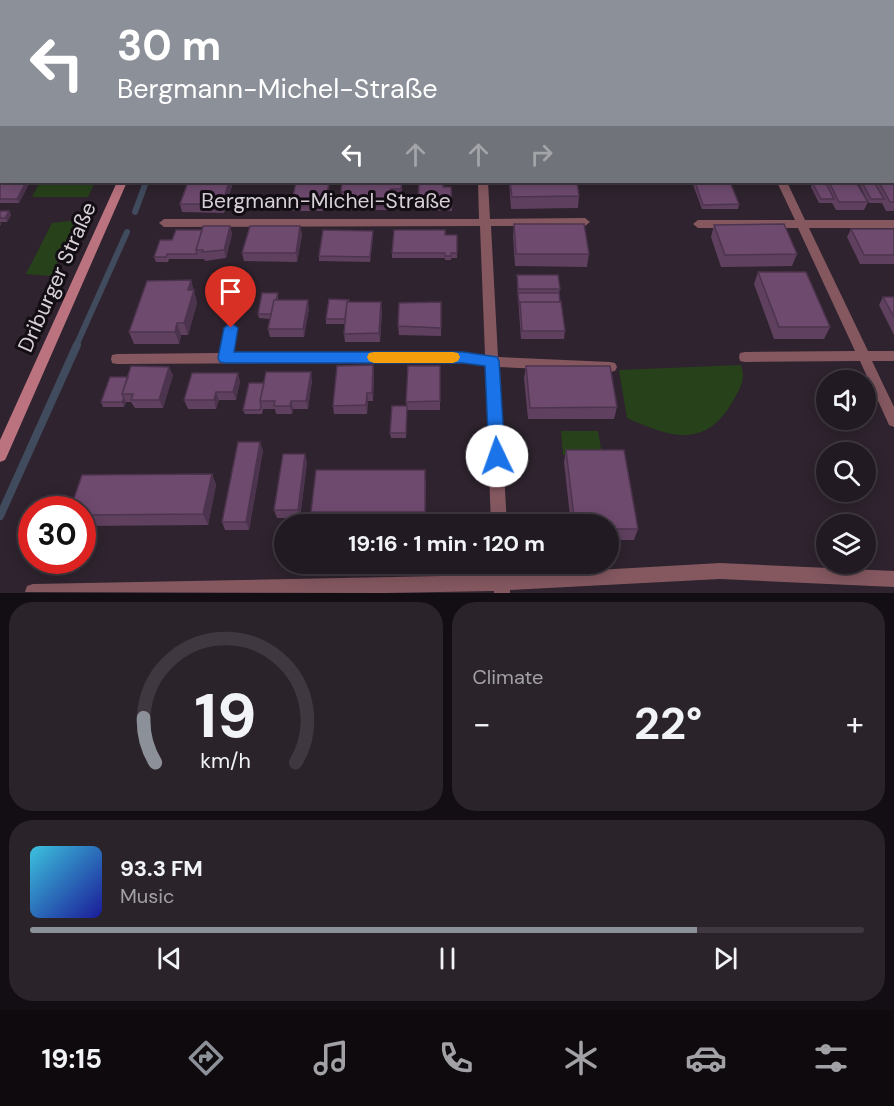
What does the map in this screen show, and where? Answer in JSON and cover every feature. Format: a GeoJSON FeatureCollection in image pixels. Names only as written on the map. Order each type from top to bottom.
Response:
{"type":"FeatureCollection","features":[{"type":"Feature","properties":{"kind":"main road","name":"Driburger Straße"},"geometry":{"type":"LineString","coordinates":[[0,456],[122,183]]}},
{"type":"Feature","properties":{"kind":"street"},"geometry":{"type":"LineString","coordinates":[[483,183],[487,222],[499,514]]}},
{"type":"Feature","properties":{"kind":"street"},"geometry":{"type":"LineString","coordinates":[[782,183],[894,421]]}},
{"type":"Feature","properties":{"kind":"street","name":"Bergmann-Michel-Straße"},"geometry":{"type":"LineString","coordinates":[[165,223],[585,222]]}},
{"type":"Feature","properties":{"kind":"street"},"geometry":{"type":"LineString","coordinates":[[698,224],[894,224]]}},
{"type":"Feature","properties":{"kind":"street"},"geometry":{"type":"LineString","coordinates":[[225,358],[231,328]]}},
{"type":"Feature","properties":{"kind":"street"},"geometry":{"type":"LineString","coordinates":[[745,357],[894,356]]}},
{"type":"Feature","properties":{"kind":"street"},"geometry":{"type":"LineString","coordinates":[[117,359],[463,357],[514,364],[610,366]]}},
{"type":"Feature","properties":{"kind":"street"},"geometry":{"type":"LineString","coordinates":[[33,592],[502,588],[720,571],[894,579]]}},
{"type":"Feature","properties":{"kind":"green space"},"geometry":{"type":"Polygon","coordinates":[[[39,183],[95,183],[88,197],[32,197],[39,183]]]}},
{"type":"Feature","properties":{"kind":"green space"},"geometry":{"type":"Polygon","coordinates":[[[77,220],[51,276],[26,274],[52,223],[77,220]]]}},
{"type":"Feature","properties":{"kind":"green space"},"geometry":{"type":"Polygon","coordinates":[[[741,365],[743,379],[740,388],[722,417],[711,427],[698,433],[672,434],[627,418],[619,370],[741,365]]]}},
{"type":"Feature","properties":{"kind":"green space"},"geometry":{"type":"Polygon","coordinates":[[[561,431],[598,431],[602,455],[563,455],[561,431]]]}},
{"type":"Feature","properties":{"kind":"building"},"geometry":{"type":"Polygon","coordinates":[[[0,183],[25,183],[17,199],[0,199],[0,183]]]}},
{"type":"Feature","properties":{"kind":"building"},"geometry":{"type":"Polygon","coordinates":[[[188,183],[229,183],[222,204],[180,204],[188,183]]]}},
{"type":"Feature","properties":{"kind":"building"},"geometry":{"type":"Polygon","coordinates":[[[296,183],[329,183],[325,206],[291,206],[296,183]]]}},
{"type":"Feature","properties":{"kind":"building"},"geometry":{"type":"Polygon","coordinates":[[[342,183],[402,183],[401,189],[391,189],[390,206],[348,206],[350,192],[341,192],[342,183]]]}},
{"type":"Feature","properties":{"kind":"building"},"geometry":{"type":"Polygon","coordinates":[[[419,183],[443,183],[443,187],[451,187],[452,207],[418,205],[419,183]]]}},
{"type":"Feature","properties":{"kind":"building"},"geometry":{"type":"Polygon","coordinates":[[[510,183],[577,183],[579,196],[512,197],[510,183]]]}},
{"type":"Feature","properties":{"kind":"building"},"geometry":{"type":"Polygon","coordinates":[[[695,183],[730,183],[739,204],[703,205],[695,183]]]}},
{"type":"Feature","properties":{"kind":"building"},"geometry":{"type":"Polygon","coordinates":[[[813,183],[826,183],[834,199],[821,199],[813,183]]]}},
{"type":"Feature","properties":{"kind":"building"},"geometry":{"type":"Polygon","coordinates":[[[830,183],[857,183],[868,202],[839,202],[830,183]]]}},
{"type":"Feature","properties":{"kind":"building"},"geometry":{"type":"Polygon","coordinates":[[[863,183],[875,183],[884,199],[871,199],[863,183]]]}},
{"type":"Feature","properties":{"kind":"building"},"geometry":{"type":"Polygon","coordinates":[[[880,183],[894,183],[894,202],[890,202],[880,183]]]}},
{"type":"Feature","properties":{"kind":"building"},"geometry":{"type":"Polygon","coordinates":[[[0,211],[9,211],[5,218],[0,218],[0,211]]]}},
{"type":"Feature","properties":{"kind":"building"},"geometry":{"type":"Polygon","coordinates":[[[514,224],[584,224],[589,254],[516,254],[514,224]]]}},
{"type":"Feature","properties":{"kind":"building"},"geometry":{"type":"Polygon","coordinates":[[[784,224],[797,254],[725,255],[714,225],[784,224]]]}},
{"type":"Feature","properties":{"kind":"building"},"geometry":{"type":"Polygon","coordinates":[[[203,226],[230,226],[224,250],[202,252],[203,250],[196,250],[203,226]]]}},
{"type":"Feature","properties":{"kind":"building"},"geometry":{"type":"Polygon","coordinates":[[[250,226],[300,226],[296,253],[242,253],[250,226]]]}},
{"type":"Feature","properties":{"kind":"building"},"geometry":{"type":"Polygon","coordinates":[[[851,229],[894,229],[894,255],[864,255],[851,229]]]}},
{"type":"Feature","properties":{"kind":"building"},"geometry":{"type":"Polygon","coordinates":[[[176,230],[202,230],[197,254],[167,254],[166,257],[154,257],[160,240],[172,240],[176,230]]]}},
{"type":"Feature","properties":{"kind":"building"},"geometry":{"type":"Polygon","coordinates":[[[323,230],[373,231],[370,257],[319,256],[323,230]]]}},
{"type":"Feature","properties":{"kind":"building"},"geometry":{"type":"Polygon","coordinates":[[[394,230],[445,230],[445,235],[457,235],[457,253],[445,256],[445,253],[392,253],[394,230]]]}},
{"type":"Feature","properties":{"kind":"building"},"geometry":{"type":"Polygon","coordinates":[[[758,272],[806,272],[830,327],[779,327],[758,272]]]}},
{"type":"Feature","properties":{"kind":"building"},"geometry":{"type":"Polygon","coordinates":[[[517,275],[558,275],[560,289],[518,289],[517,275]]]}},
{"type":"Feature","properties":{"kind":"building"},"geometry":{"type":"Polygon","coordinates":[[[191,280],[188,290],[194,290],[184,323],[177,323],[175,332],[129,332],[147,281],[191,280]]]}},
{"type":"Feature","properties":{"kind":"building"},"geometry":{"type":"Polygon","coordinates":[[[262,293],[278,293],[271,314],[258,314],[262,293]]]}},
{"type":"Feature","properties":{"kind":"building"},"geometry":{"type":"Polygon","coordinates":[[[518,293],[559,293],[560,302],[520,302],[519,306],[518,293]]]}},
{"type":"Feature","properties":{"kind":"building"},"geometry":{"type":"Polygon","coordinates":[[[883,297],[894,297],[894,317],[883,297]]]}},
{"type":"Feature","properties":{"kind":"building"},"geometry":{"type":"Polygon","coordinates":[[[329,299],[349,300],[345,319],[326,319],[329,299]]]}},
{"type":"Feature","properties":{"kind":"building"},"geometry":{"type":"Polygon","coordinates":[[[274,300],[308,300],[303,329],[268,329],[274,300]]]}},
{"type":"Feature","properties":{"kind":"building"},"geometry":{"type":"Polygon","coordinates":[[[347,302],[381,302],[379,333],[344,334],[347,302]]]}},
{"type":"Feature","properties":{"kind":"building"},"geometry":{"type":"Polygon","coordinates":[[[441,302],[441,328],[398,326],[399,303],[441,302]]]}},
{"type":"Feature","properties":{"kind":"building"},"geometry":{"type":"Polygon","coordinates":[[[520,302],[561,302],[565,331],[522,331],[520,302]]]}},
{"type":"Feature","properties":{"kind":"building"},"geometry":{"type":"Polygon","coordinates":[[[373,365],[372,393],[367,393],[366,405],[333,406],[337,366],[373,365]]]}},
{"type":"Feature","properties":{"kind":"building"},"geometry":{"type":"Polygon","coordinates":[[[131,366],[169,367],[159,400],[131,400],[133,394],[122,394],[131,366]]]}},
{"type":"Feature","properties":{"kind":"building"},"geometry":{"type":"Polygon","coordinates":[[[408,366],[440,366],[440,401],[406,402],[408,366]]]}},
{"type":"Feature","properties":{"kind":"building"},"geometry":{"type":"Polygon","coordinates":[[[526,366],[610,366],[617,407],[530,408],[526,366]]]}},
{"type":"Feature","properties":{"kind":"building"},"geometry":{"type":"Polygon","coordinates":[[[266,372],[311,372],[306,401],[291,401],[290,406],[274,406],[275,401],[260,401],[266,372]]]}},
{"type":"Feature","properties":{"kind":"building"},"geometry":{"type":"Polygon","coordinates":[[[192,373],[238,373],[233,392],[216,392],[214,400],[184,400],[192,373]]]}},
{"type":"Feature","properties":{"kind":"building"},"geometry":{"type":"Polygon","coordinates":[[[110,377],[128,377],[122,394],[124,398],[122,402],[101,402],[110,377]]]}},
{"type":"Feature","properties":{"kind":"building"},"geometry":{"type":"Polygon","coordinates":[[[249,383],[264,383],[260,410],[243,410],[249,383]]]}},
{"type":"Feature","properties":{"kind":"building"},"geometry":{"type":"Polygon","coordinates":[[[392,406],[407,406],[406,433],[390,433],[392,406]]]}},
{"type":"Feature","properties":{"kind":"building"},"geometry":{"type":"Polygon","coordinates":[[[238,442],[260,442],[246,522],[222,522],[238,442]]]}},
{"type":"Feature","properties":{"kind":"building"},"geometry":{"type":"Polygon","coordinates":[[[566,450],[624,450],[638,529],[619,529],[619,514],[574,514],[566,450]]]}},
{"type":"Feature","properties":{"kind":"building"},"geometry":{"type":"Polygon","coordinates":[[[283,454],[305,454],[298,510],[274,510],[283,454]]]}},
{"type":"Feature","properties":{"kind":"building"},"geometry":{"type":"Polygon","coordinates":[[[316,470],[425,470],[425,512],[311,512],[316,470]]]}},
{"type":"Feature","properties":{"kind":"building"},"geometry":{"type":"Polygon","coordinates":[[[212,474],[203,514],[96,515],[96,496],[75,496],[82,475],[212,474]]]}},
{"type":"Feature","properties":{"kind":"waterway"},"geometry":{"type":"LineString","coordinates":[[135,212],[146,183]]}},
{"type":"Feature","properties":{"kind":"waterway"},"geometry":{"type":"LineString","coordinates":[[76,346],[127,232]]}},
{"type":"Feature","properties":{"kind":"waterway"},"geometry":{"type":"LineString","coordinates":[[0,516],[77,345]]}},
{"type":"Feature","properties":{"kind":"slow traffic"},"geometry":{"type":"LineString","coordinates":[[374,357],[453,357]]}},
{"type":"Feature","properties":{"kind":"route"},"geometry":{"type":"LineString","coordinates":[[231,328],[225,358],[463,357],[492,361],[497,456]]}}]}
